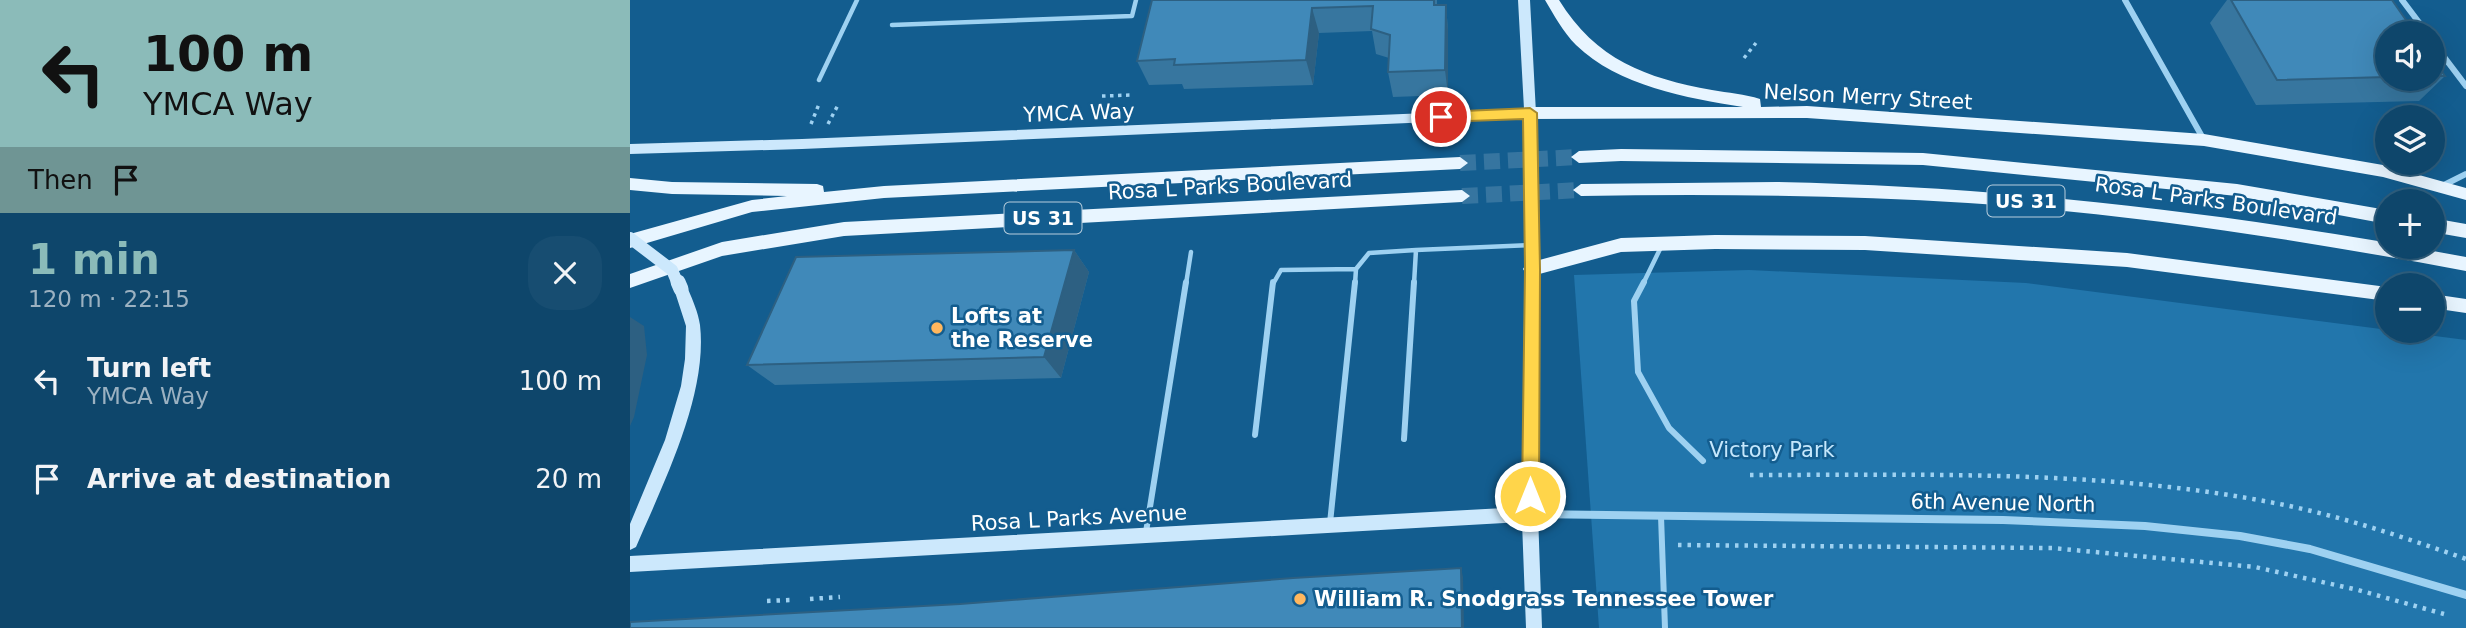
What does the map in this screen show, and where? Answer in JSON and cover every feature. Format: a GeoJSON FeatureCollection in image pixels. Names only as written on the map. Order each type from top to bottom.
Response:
{"type":"FeatureCollection","features":[{"type":"Feature","properties":{"kind":"main road"},"geometry":{"type":"LineString","coordinates":[[1552,0],[1585,46],[1623,70],[1696,94],[1807,112]]}},
{"type":"Feature","properties":{"kind":"main road","name":"Nelson Merry Street"},"geometry":{"type":"LineString","coordinates":[[1530,113],[1807,112],[2204,140],[2383,172],[2466,194]]}},
{"type":"Feature","properties":{"kind":"main road","name":"Rosa L Parks Boulevard"},"geometry":{"type":"LineString","coordinates":[[1579,157],[1621,155],[1923,159],[2237,190],[2375,215]]}},
{"type":"Feature","properties":{"kind":"main road","name":"Rosa L Parks Boulevard"},"geometry":{"type":"LineString","coordinates":[[630,239],[752,206],[884,192],[1460,163]]}},
{"type":"Feature","properties":{"kind":"main road"},"geometry":{"type":"LineString","coordinates":[[630,184],[672,188],[884,192]]}},
{"type":"Feature","properties":{"kind":"main road","name":"Rosa L Parks Boulevard"},"geometry":{"type":"LineString","coordinates":[[1581,190],[1802,188],[2053,203],[2259,228],[2466,264]]}},
{"type":"Feature","properties":{"kind":"main road","name":"Rosa L Parks Boulevard"},"geometry":{"type":"LineString","coordinates":[[630,281],[722,249],[844,229],[1462,196]]}},
{"type":"Feature","properties":{"kind":"main road"},"geometry":{"type":"LineString","coordinates":[[2445,227],[2466,231]]}},
{"type":"Feature","properties":{"kind":"main road"},"geometry":{"type":"LineString","coordinates":[[1532,269],[1600,249],[1663,243],[1853,243],[2010,251],[2181,266],[2375,292]]}},
{"type":"Feature","properties":{"kind":"main road"},"geometry":{"type":"LineString","coordinates":[[2445,303],[2466,306]]}},
{"type":"Feature","properties":{"kind":"street"},"geometry":{"type":"LineString","coordinates":[[1524,0],[1531,132],[1530,514],[1534,628]]}},
{"type":"Feature","properties":{"kind":"street"},"geometry":{"type":"LineString","coordinates":[[2125,0],[2204,140]]}},
{"type":"Feature","properties":{"kind":"street"},"geometry":{"type":"LineString","coordinates":[[2402,0],[2418,21]]}},
{"type":"Feature","properties":{"kind":"street"},"geometry":{"type":"LineString","coordinates":[[2445,58],[2466,86]]}},
{"type":"Feature","properties":{"kind":"street","name":"YMCA Way"},"geometry":{"type":"LineString","coordinates":[[630,149],[816,144],[1530,113]]}},
{"type":"Feature","properties":{"kind":"street"},"geometry":{"type":"LineString","coordinates":[[2440,187],[2466,174]]}},
{"type":"Feature","properties":{"kind":"street"},"geometry":{"type":"LineString","coordinates":[[630,239],[672,270],[694,329],[688,383],[674,439],[630,542]]}},
{"type":"Feature","properties":{"kind":"street","name":"Rosa L Parks Avenue"},"geometry":{"type":"LineString","coordinates":[[630,564],[1530,514]]}},
{"type":"Feature","properties":{"kind":"street","name":"6th Avenue North"},"geometry":{"type":"LineString","coordinates":[[1530,514],[2068,521],[2159,526],[2290,544],[2353,560],[2466,595]]}},
{"type":"Feature","properties":{"kind":"lane"},"geometry":{"type":"LineString","coordinates":[[819,80],[857,0]]}},
{"type":"Feature","properties":{"kind":"lane"},"geometry":{"type":"LineString","coordinates":[[892,25],[1132,16],[1136,0]]}},
{"type":"Feature","properties":{"kind":"lane"},"geometry":{"type":"LineString","coordinates":[[1663,243],[1634,301],[1639,372],[1669,428],[1703,461]]}},
{"type":"Feature","properties":{"kind":"lane"},"geometry":{"type":"LineString","coordinates":[[1329,525],[1356,269],[1369,253],[1532,245]]}},
{"type":"Feature","properties":{"kind":"lane"},"geometry":{"type":"LineString","coordinates":[[1404,439],[1416,250]]}},
{"type":"Feature","properties":{"kind":"lane"},"geometry":{"type":"LineString","coordinates":[[1146,536],[1191,252]]}},
{"type":"Feature","properties":{"kind":"lane"},"geometry":{"type":"LineString","coordinates":[[1255,435],[1273,280],[1281,271],[1356,269]]}},
{"type":"Feature","properties":{"kind":"lane"},"geometry":{"type":"LineString","coordinates":[[1661,514],[1665,628]]}},
{"type":"Feature","properties":{"kind":"path"},"geometry":{"type":"LineString","coordinates":[[1744,58],[1756,43]]}},
{"type":"Feature","properties":{"kind":"path"},"geometry":{"type":"LineString","coordinates":[[1102,96],[1133,95]]}},
{"type":"Feature","properties":{"kind":"path"},"geometry":{"type":"LineString","coordinates":[[828,124],[838,103]]}},
{"type":"Feature","properties":{"kind":"path"},"geometry":{"type":"LineString","coordinates":[[1750,475],[2030,476],[2208,494],[2309,511],[2398,534],[2466,559]]}},
{"type":"Feature","properties":{"kind":"path"},"geometry":{"type":"LineString","coordinates":[[1662,546],[1696,544],[2052,548],[2255,567],[2358,590],[2444,614]]}},
{"type":"Feature","properties":{"kind":"path"},"geometry":{"type":"LineString","coordinates":[[810,599],[840,597]]}},
{"type":"Feature","properties":{"kind":"path"},"geometry":{"type":"LineString","coordinates":[[767,601],[792,600]]}},
{"type":"Feature","properties":{"kind":"green space","name":"Victory Park"},"geometry":{"type":"Polygon","coordinates":[[[1749,270],[2026,283],[2375,328],[2375,343],[2445,343],[2445,337],[2466,340],[2466,628],[1599,628],[1574,275],[1749,270]]]}},
{"type":"Feature","properties":{"kind":"building"},"geometry":{"type":"Polygon","coordinates":[[[1152,0],[1434,0],[1434,5],[1446,5],[1445,70],[1388,72],[1390,35],[1371,29],[1373,6],[1312,8],[1306,60],[1174,65],[1175,59],[1137,61],[1152,0]]]}},
{"type":"Feature","properties":{"kind":"building"},"geometry":{"type":"Polygon","coordinates":[[[2231,0],[2392,0],[2407,21],[2375,21],[2375,77],[2277,80],[2231,0]]]}},
{"type":"Feature","properties":{"kind":"building","name":"Lofts at the Reserve"},"geometry":{"type":"Polygon","coordinates":[[[1074,250],[1044,357],[747,365],[796,257],[1074,250]]]}},
{"type":"Feature","properties":{"kind":"building","name":"William R. Snodgrass Tennessee Tower"},"geometry":{"type":"Polygon","coordinates":[[[1461,568],[1462,628],[630,628],[630,622],[960,604],[1461,568]]]}},
{"type":"Feature","properties":{"kind":"tunnel"},"geometry":{"type":"LineString","coordinates":[[1460,163],[1579,157]]}},
{"type":"Feature","properties":{"kind":"tunnel"},"geometry":{"type":"LineString","coordinates":[[1462,196],[1581,190]]}},
{"type":"Feature","properties":{"kind":"place","name":"Lofts at the Reserve"},"geometry":{"type":"Point","coordinates":[937,328]}},
{"type":"Feature","properties":{"kind":"place","name":"William R. Snodgrass Tennessee Tower"},"geometry":{"type":"Point","coordinates":[1300,599]}},
{"type":"Feature","properties":{"kind":"route"},"geometry":{"type":"LineString","coordinates":[[1441,117],[1530,113],[1530,496]]}}]}
